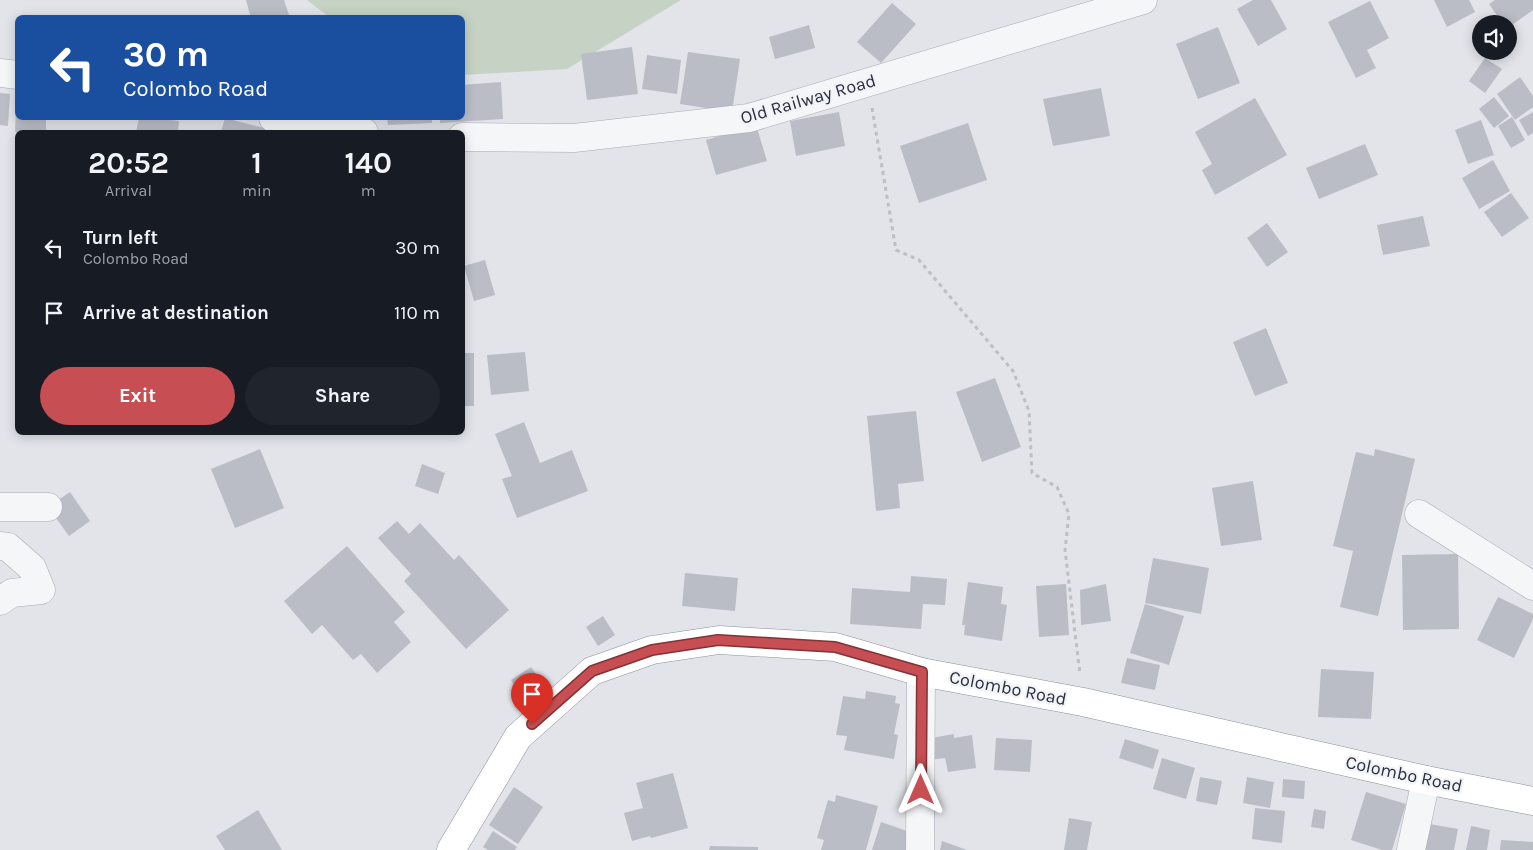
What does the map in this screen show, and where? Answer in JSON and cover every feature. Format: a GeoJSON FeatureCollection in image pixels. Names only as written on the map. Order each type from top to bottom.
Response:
{"type":"FeatureCollection","features":[{"type":"Feature","properties":{"kind":"highway","name":"Colombo Road"},"geometry":{"type":"LineString","coordinates":[[451,850],[518,737],[592,671],[652,650],[718,640],[835,647],[922,672],[1083,702],[1426,780],[1533,800]]}},
{"type":"Feature","properties":{"kind":"street","name":"Old Railway Road"},"geometry":{"type":"LineString","coordinates":[[465,137],[574,138],[750,118],[1144,0]]}},
{"type":"Feature","properties":{"kind":"street"},"geometry":{"type":"LineString","coordinates":[[0,73],[15,75]]}},
{"type":"Feature","properties":{"kind":"street"},"geometry":{"type":"LineString","coordinates":[[286,120],[351,130]]}},
{"type":"Feature","properties":{"kind":"street"},"geometry":{"type":"LineString","coordinates":[[0,507],[48,507]]}},
{"type":"Feature","properties":{"kind":"street"},"geometry":{"type":"LineString","coordinates":[[1419,514],[1533,586]]}},
{"type":"Feature","properties":{"kind":"street"},"geometry":{"type":"LineString","coordinates":[[0,546],[8,547],[32,568],[41,590],[12,593],[0,601]]}},
{"type":"Feature","properties":{"kind":"street"},"geometry":{"type":"LineString","coordinates":[[920,850],[922,672]]}},
{"type":"Feature","properties":{"kind":"street"},"geometry":{"type":"LineString","coordinates":[[1411,850],[1426,780]]}},
{"type":"Feature","properties":{"kind":"path"},"geometry":{"type":"LineString","coordinates":[[868,83],[896,250],[919,260],[1013,371],[1028,410],[1032,473],[1057,488],[1069,514],[1065,550],[1083,702]]}},
{"type":"Feature","properties":{"kind":"green space"},"geometry":{"type":"Polygon","coordinates":[[[307,0],[681,0],[567,69],[465,75],[465,15],[326,15],[307,0]]]}},
{"type":"Feature","properties":{"kind":"building"},"geometry":{"type":"Polygon","coordinates":[[[246,0],[284,0],[289,15],[250,15],[246,0]]]}},
{"type":"Feature","properties":{"kind":"building"},"geometry":{"type":"Polygon","coordinates":[[[1253,0],[1271,0],[1287,29],[1258,46],[1237,9],[1253,0]]]}},
{"type":"Feature","properties":{"kind":"building"},"geometry":{"type":"Polygon","coordinates":[[[1434,0],[1469,0],[1475,12],[1447,27],[1434,0]]]}},
{"type":"Feature","properties":{"kind":"building"},"geometry":{"type":"Polygon","coordinates":[[[1495,0],[1533,0],[1533,10],[1517,21],[1517,15],[1497,15],[1489,4],[1495,0]]]}},
{"type":"Feature","properties":{"kind":"building"},"geometry":{"type":"Polygon","coordinates":[[[1370,1],[1389,38],[1367,50],[1376,68],[1356,78],[1328,22],[1370,1]]]}},
{"type":"Feature","properties":{"kind":"building"},"geometry":{"type":"Polygon","coordinates":[[[892,3],[916,24],[881,63],[857,42],[892,3]]]}},
{"type":"Feature","properties":{"kind":"building"},"geometry":{"type":"Polygon","coordinates":[[[809,25],[815,48],[775,59],[769,37],[809,25]]]}},
{"type":"Feature","properties":{"kind":"building"},"geometry":{"type":"Polygon","coordinates":[[[1218,27],[1240,83],[1198,99],[1176,44],[1218,27]]]}},
{"type":"Feature","properties":{"kind":"building"},"geometry":{"type":"Polygon","coordinates":[[[632,47],[638,94],[587,100],[581,54],[632,47]]]}},
{"type":"Feature","properties":{"kind":"building"},"geometry":{"type":"Polygon","coordinates":[[[688,52],[740,59],[732,112],[680,104],[688,52]]]}},
{"type":"Feature","properties":{"kind":"building"},"geometry":{"type":"Polygon","coordinates":[[[647,55],[681,60],[677,94],[642,89],[647,55]]]}},
{"type":"Feature","properties":{"kind":"building"},"geometry":{"type":"Polygon","coordinates":[[[1484,60],[1488,60],[1502,69],[1485,93],[1469,81],[1484,60]]]}},
{"type":"Feature","properties":{"kind":"building"},"geometry":{"type":"Polygon","coordinates":[[[1520,77],[1533,96],[1533,107],[1515,120],[1497,94],[1520,77]]]}},
{"type":"Feature","properties":{"kind":"building"},"geometry":{"type":"Polygon","coordinates":[[[501,82],[503,119],[440,123],[440,120],[465,120],[465,85],[501,82]]]}},
{"type":"Feature","properties":{"kind":"building"},"geometry":{"type":"Polygon","coordinates":[[[1101,88],[1110,136],[1053,146],[1043,99],[1101,88]]]}},
{"type":"Feature","properties":{"kind":"building"},"geometry":{"type":"Polygon","coordinates":[[[0,93],[10,94],[8,126],[0,125],[0,93]]]}},
{"type":"Feature","properties":{"kind":"building"},"geometry":{"type":"Polygon","coordinates":[[[1494,97],[1509,116],[1494,128],[1479,109],[1494,97]]]}},
{"type":"Feature","properties":{"kind":"building"},"geometry":{"type":"Polygon","coordinates":[[[1255,98],[1287,155],[1215,195],[1202,170],[1212,164],[1195,132],[1255,98]]]}},
{"type":"Feature","properties":{"kind":"building"},"geometry":{"type":"Polygon","coordinates":[[[839,112],[845,146],[796,156],[790,121],[839,112]]]}},
{"type":"Feature","properties":{"kind":"building"},"geometry":{"type":"Polygon","coordinates":[[[1533,112],[1533,133],[1528,136],[1519,120],[1533,112]]]}},
{"type":"Feature","properties":{"kind":"building"},"geometry":{"type":"Polygon","coordinates":[[[1512,117],[1525,140],[1511,148],[1498,126],[1512,117]]]}},
{"type":"Feature","properties":{"kind":"building"},"geometry":{"type":"Polygon","coordinates":[[[15,120],[46,120],[46,130],[15,130],[15,120]]]}},
{"type":"Feature","properties":{"kind":"building"},"geometry":{"type":"Polygon","coordinates":[[[139,120],[179,121],[178,130],[136,130],[139,120]]]}},
{"type":"Feature","properties":{"kind":"building"},"geometry":{"type":"Polygon","coordinates":[[[224,120],[233,120],[272,130],[222,130],[224,120]]]}},
{"type":"Feature","properties":{"kind":"building"},"geometry":{"type":"Polygon","coordinates":[[[387,120],[432,120],[432,123],[388,125],[387,120]]]}},
{"type":"Feature","properties":{"kind":"building"},"geometry":{"type":"Polygon","coordinates":[[[1481,120],[1494,155],[1468,164],[1455,130],[1481,120]]]}},
{"type":"Feature","properties":{"kind":"building"},"geometry":{"type":"Polygon","coordinates":[[[968,123],[987,180],[919,203],[900,146],[968,123]]]}},
{"type":"Feature","properties":{"kind":"building"},"geometry":{"type":"Polygon","coordinates":[[[756,125],[767,161],[716,175],[706,140],[756,125]]]}},
{"type":"Feature","properties":{"kind":"building"},"geometry":{"type":"Polygon","coordinates":[[[1365,144],[1378,175],[1319,199],[1306,168],[1365,144]]]}},
{"type":"Feature","properties":{"kind":"building"},"geometry":{"type":"Polygon","coordinates":[[[1493,160],[1510,191],[1479,209],[1462,178],[1493,160]]]}},
{"type":"Feature","properties":{"kind":"building"},"geometry":{"type":"Polygon","coordinates":[[[1511,193],[1529,218],[1502,237],[1484,212],[1511,193]]]}},
{"type":"Feature","properties":{"kind":"building"},"geometry":{"type":"Polygon","coordinates":[[[1423,216],[1430,246],[1383,255],[1377,225],[1423,216]]]}},
{"type":"Feature","properties":{"kind":"building"},"geometry":{"type":"Polygon","coordinates":[[[1267,223],[1288,252],[1267,267],[1247,238],[1267,223]]]}},
{"type":"Feature","properties":{"kind":"building"},"geometry":{"type":"Polygon","coordinates":[[[485,260],[495,295],[474,301],[465,266],[485,260]]]}},
{"type":"Feature","properties":{"kind":"building"},"geometry":{"type":"Polygon","coordinates":[[[1266,328],[1288,383],[1255,396],[1233,342],[1266,328]]]}},
{"type":"Feature","properties":{"kind":"building"},"geometry":{"type":"Polygon","coordinates":[[[525,352],[529,391],[491,395],[487,355],[525,352]]]}},
{"type":"Feature","properties":{"kind":"building"},"geometry":{"type":"Polygon","coordinates":[[[465,353],[474,353],[474,406],[465,406],[465,353]]]}},
{"type":"Feature","properties":{"kind":"building"},"geometry":{"type":"Polygon","coordinates":[[[995,378],[1021,447],[982,462],[956,392],[995,378]]]}},
{"type":"Feature","properties":{"kind":"building"},"geometry":{"type":"Polygon","coordinates":[[[916,411],[924,481],[898,484],[900,508],[876,511],[867,416],[916,411]]]}},
{"type":"Feature","properties":{"kind":"building"},"geometry":{"type":"Polygon","coordinates":[[[524,422],[540,463],[572,450],[588,491],[517,518],[502,479],[512,476],[495,434],[524,422]]]}},
{"type":"Feature","properties":{"kind":"building"},"geometry":{"type":"Polygon","coordinates":[[[260,449],[284,508],[235,528],[211,469],[260,449]]]}},
{"type":"Feature","properties":{"kind":"building"},"geometry":{"type":"Polygon","coordinates":[[[1375,449],[1415,459],[1378,616],[1340,607],[1353,551],[1333,546],[1356,452],[1374,456],[1375,449]]]}},
{"type":"Feature","properties":{"kind":"building"},"geometry":{"type":"Polygon","coordinates":[[[422,464],[445,473],[438,494],[415,486],[422,464]]]}},
{"type":"Feature","properties":{"kind":"building"},"geometry":{"type":"Polygon","coordinates":[[[1253,481],[1262,540],[1221,546],[1212,488],[1253,481]]]}},
{"type":"Feature","properties":{"kind":"building"},"geometry":{"type":"Polygon","coordinates":[[[70,492],[90,521],[69,536],[48,507],[70,492]]]}},
{"type":"Feature","properties":{"kind":"building"},"geometry":{"type":"Polygon","coordinates":[[[397,521],[409,534],[420,523],[454,560],[459,555],[509,610],[466,649],[404,581],[411,574],[378,538],[397,521]]]}},
{"type":"Feature","properties":{"kind":"building"},"geometry":{"type":"Polygon","coordinates":[[[347,546],[405,612],[394,622],[411,642],[377,673],[361,654],[353,660],[322,625],[312,634],[284,601],[347,546]]]}},
{"type":"Feature","properties":{"kind":"building"},"geometry":{"type":"Polygon","coordinates":[[[1458,554],[1459,629],[1403,630],[1402,555],[1458,554]]]}},
{"type":"Feature","properties":{"kind":"building"},"geometry":{"type":"Polygon","coordinates":[[[1153,558],[1209,568],[1201,614],[1145,603],[1153,558]]]}},
{"type":"Feature","properties":{"kind":"building"},"geometry":{"type":"Polygon","coordinates":[[[685,573],[738,578],[735,611],[682,606],[685,573]]]}},
{"type":"Feature","properties":{"kind":"building"},"geometry":{"type":"Polygon","coordinates":[[[911,576],[947,579],[945,605],[923,604],[921,629],[850,624],[852,588],[910,592],[911,576]]]}},
{"type":"Feature","properties":{"kind":"building"},"geometry":{"type":"Polygon","coordinates":[[[968,582],[1003,587],[1001,604],[1007,605],[1002,641],[964,635],[965,625],[962,625],[968,582]]]}},
{"type":"Feature","properties":{"kind":"building"},"geometry":{"type":"Polygon","coordinates":[[[1066,584],[1069,635],[1039,637],[1036,586],[1066,584]]]}},
{"type":"Feature","properties":{"kind":"building"},"geometry":{"type":"Polygon","coordinates":[[[1106,584],[1111,621],[1081,625],[1080,590],[1106,584]]]}},
{"type":"Feature","properties":{"kind":"building"},"geometry":{"type":"Polygon","coordinates":[[[1498,597],[1533,614],[1533,619],[1514,658],[1477,640],[1498,597]]]}},
{"type":"Feature","properties":{"kind":"building"},"geometry":{"type":"Polygon","coordinates":[[[1145,604],[1184,616],[1169,665],[1130,653],[1145,604]]]}},
{"type":"Feature","properties":{"kind":"building"},"geometry":{"type":"Polygon","coordinates":[[[603,616],[615,635],[598,646],[586,627],[603,616]]]}},
{"type":"Feature","properties":{"kind":"building"},"geometry":{"type":"Polygon","coordinates":[[[1127,658],[1160,665],[1155,690],[1121,683],[1127,658]]]}},
{"type":"Feature","properties":{"kind":"building"},"geometry":{"type":"Polygon","coordinates":[[[531,667],[541,681],[520,695],[511,680],[531,667]]]}},
{"type":"Feature","properties":{"kind":"building"},"geometry":{"type":"Polygon","coordinates":[[[1321,669],[1374,672],[1371,719],[1318,717],[1321,669]]]}},
{"type":"Feature","properties":{"kind":"building"},"geometry":{"type":"Polygon","coordinates":[[[866,691],[896,696],[895,703],[900,704],[894,734],[898,735],[894,759],[844,750],[847,736],[836,735],[843,696],[865,699],[866,691]]]}},
{"type":"Feature","properties":{"kind":"building"},"geometry":{"type":"Polygon","coordinates":[[[954,734],[954,738],[972,735],[976,768],[948,772],[945,758],[929,760],[926,739],[954,734]]]}},
{"type":"Feature","properties":{"kind":"building"},"geometry":{"type":"Polygon","coordinates":[[[996,738],[1032,740],[1030,772],[994,770],[996,738]]]}},
{"type":"Feature","properties":{"kind":"building"},"geometry":{"type":"Polygon","coordinates":[[[1125,739],[1159,750],[1153,769],[1119,758],[1125,739]]]}},
{"type":"Feature","properties":{"kind":"building"},"geometry":{"type":"Polygon","coordinates":[[[1162,758],[1195,768],[1186,799],[1153,789],[1162,758]]]}},
{"type":"Feature","properties":{"kind":"building"},"geometry":{"type":"Polygon","coordinates":[[[673,773],[688,828],[632,841],[624,813],[643,808],[636,783],[673,773]]]}},
{"type":"Feature","properties":{"kind":"building"},"geometry":{"type":"Polygon","coordinates":[[[1200,777],[1222,781],[1217,805],[1196,801],[1200,777]]]}},
{"type":"Feature","properties":{"kind":"building"},"geometry":{"type":"Polygon","coordinates":[[[1247,777],[1274,782],[1270,808],[1243,803],[1247,777]]]}},
{"type":"Feature","properties":{"kind":"building"},"geometry":{"type":"Polygon","coordinates":[[[1283,779],[1305,781],[1304,799],[1282,797],[1283,779]]]}},
{"type":"Feature","properties":{"kind":"building"},"geometry":{"type":"Polygon","coordinates":[[[514,787],[543,807],[518,844],[489,825],[514,787]]]}},
{"type":"Feature","properties":{"kind":"building"},"geometry":{"type":"Polygon","coordinates":[[[1366,792],[1406,804],[1392,850],[1382,850],[1351,840],[1366,792]]]}},
{"type":"Feature","properties":{"kind":"building"},"geometry":{"type":"Polygon","coordinates":[[[836,795],[878,806],[866,850],[821,850],[824,840],[817,838],[828,800],[835,802],[836,795]]]}},
{"type":"Feature","properties":{"kind":"building"},"geometry":{"type":"Polygon","coordinates":[[[1255,808],[1285,811],[1282,843],[1252,839],[1255,808]]]}},
{"type":"Feature","properties":{"kind":"building"},"geometry":{"type":"Polygon","coordinates":[[[1314,809],[1326,811],[1324,829],[1311,827],[1314,809]]]}},
{"type":"Feature","properties":{"kind":"building"},"geometry":{"type":"Polygon","coordinates":[[[258,810],[282,850],[225,850],[216,836],[258,810]]]}},
{"type":"Feature","properties":{"kind":"building"},"geometry":{"type":"Polygon","coordinates":[[[1069,818],[1092,822],[1087,850],[1064,850],[1069,818]]]}},
{"type":"Feature","properties":{"kind":"building"},"geometry":{"type":"Polygon","coordinates":[[[881,822],[913,833],[908,850],[872,850],[881,822]]]}},
{"type":"Feature","properties":{"kind":"building"},"geometry":{"type":"Polygon","coordinates":[[[1424,823],[1458,829],[1454,850],[1419,850],[1424,823]]]}},
{"type":"Feature","properties":{"kind":"building"},"geometry":{"type":"Polygon","coordinates":[[[1471,826],[1490,830],[1487,850],[1466,850],[1471,826]]]}},
{"type":"Feature","properties":{"kind":"building"},"geometry":{"type":"Polygon","coordinates":[[[493,831],[517,847],[515,850],[488,850],[483,847],[493,831]]]}},
{"type":"Feature","properties":{"kind":"building"},"geometry":{"type":"Polygon","coordinates":[[[1501,840],[1533,842],[1533,850],[1500,850],[1501,840]]]}},
{"type":"Feature","properties":{"kind":"building"},"geometry":{"type":"Polygon","coordinates":[[[942,841],[967,850],[940,850],[942,841]]]}},
{"type":"Feature","properties":{"kind":"building"},"geometry":{"type":"Polygon","coordinates":[[[710,846],[758,847],[758,850],[709,850],[710,846]]]}},
{"type":"Feature","properties":{"kind":"route"},"geometry":{"type":"LineString","coordinates":[[532,724],[592,671],[652,650],[718,640],[835,647],[922,672],[921,790]]}}]}
